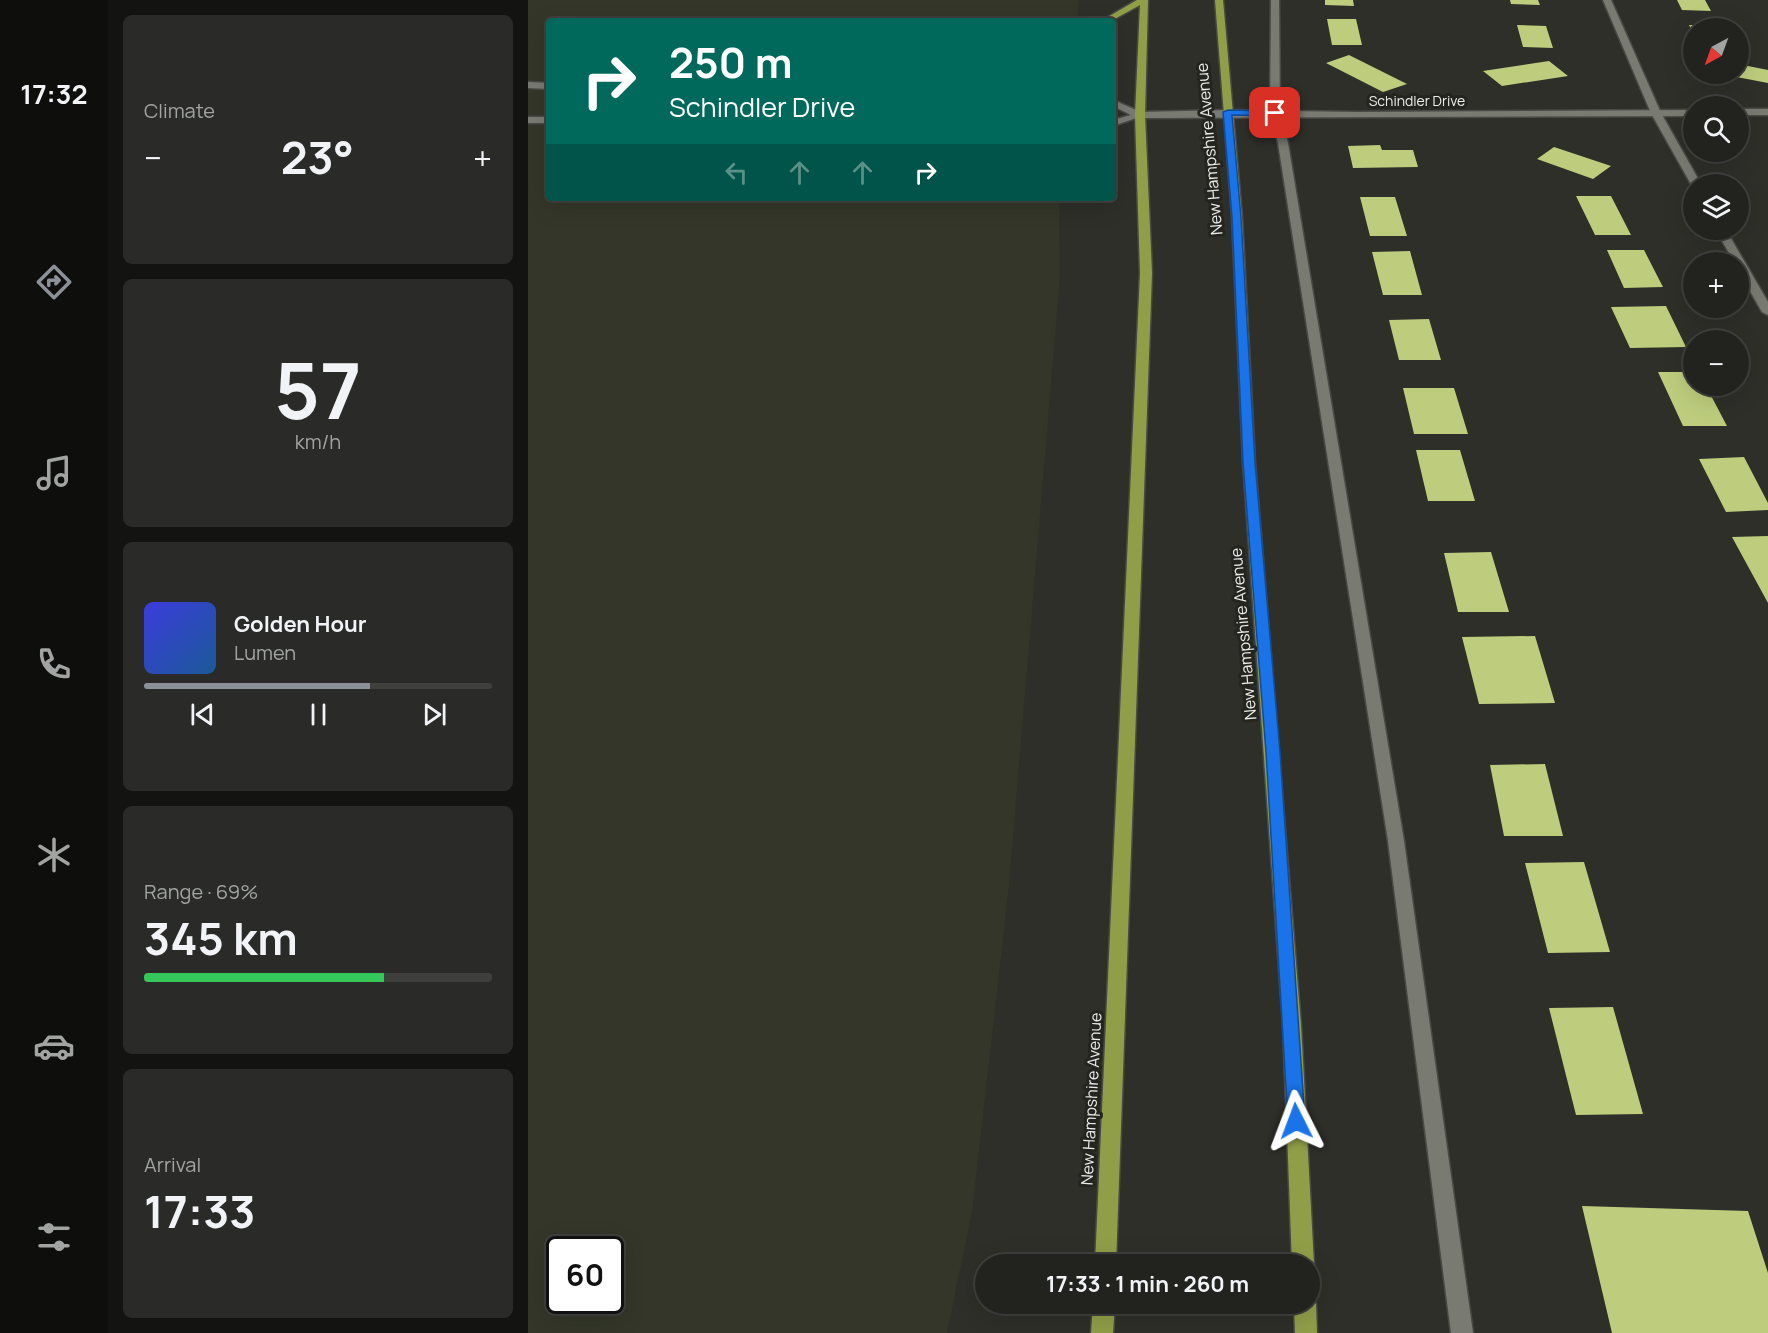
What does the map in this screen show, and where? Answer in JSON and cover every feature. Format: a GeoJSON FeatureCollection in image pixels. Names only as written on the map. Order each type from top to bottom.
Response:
{"type":"FeatureCollection","features":[{"type":"Feature","properties":{"kind":"main road"},"geometry":{"type":"LineString","coordinates":[[1110,18],[1143,0]]}},
{"type":"Feature","properties":{"kind":"main road","name":"New Hampshire Avenue"},"geometry":{"type":"LineString","coordinates":[[1105,1254],[1146,273],[1140,115],[1143,0]]}},
{"type":"Feature","properties":{"kind":"main road","name":"New Hampshire Avenue"},"geometry":{"type":"LineString","coordinates":[[1219,0],[1237,217],[1249,462],[1291,1013],[1303,1254]]}},
{"type":"Feature","properties":{"kind":"main road"},"geometry":{"type":"LineString","coordinates":[[1102,1333],[1103,1314]]}},
{"type":"Feature","properties":{"kind":"main road"},"geometry":{"type":"LineString","coordinates":[[1305,1314],[1306,1333]]}},
{"type":"Feature","properties":{"kind":"street"},"geometry":{"type":"LineString","coordinates":[[1275,0],[1275,113],[1283,143],[1394,829],[1462,1333]]}},
{"type":"Feature","properties":{"kind":"street"},"geometry":{"type":"LineString","coordinates":[[1607,0],[1656,113],[1690,174]]}},
{"type":"Feature","properties":{"kind":"street"},"geometry":{"type":"LineString","coordinates":[[528,85],[546,86]]}},
{"type":"Feature","properties":{"kind":"street"},"geometry":{"type":"LineString","coordinates":[[1116,103],[1140,115]]}},
{"type":"Feature","properties":{"kind":"street","name":"Schindler Drive"},"geometry":{"type":"LineString","coordinates":[[1140,115],[1228,112],[1683,113]]}},
{"type":"Feature","properties":{"kind":"street"},"geometry":{"type":"LineString","coordinates":[[1749,112],[1768,112]]}},
{"type":"Feature","properties":{"kind":"street"},"geometry":{"type":"LineString","coordinates":[[1116,122],[1140,115]]}},
{"type":"Feature","properties":{"kind":"street"},"geometry":{"type":"LineString","coordinates":[[528,120],[546,120]]}},
{"type":"Feature","properties":{"kind":"street"},"geometry":{"type":"LineString","coordinates":[[1727,240],[1768,312]]}},
{"type":"Feature","properties":{"kind":"shaded area"},"geometry":{"type":"Polygon","coordinates":[[[528,0],[1079,0],[1077,18],[546,18],[546,201],[1059,201],[1060,275],[1009,885],[972,1212],[947,1333],[528,1333],[528,0]]]}},
{"type":"Feature","properties":{"kind":"building"},"geometry":{"type":"Polygon","coordinates":[[[1325,0],[1353,0],[1354,6],[1325,5],[1325,0]]]}},
{"type":"Feature","properties":{"kind":"building"},"geometry":{"type":"Polygon","coordinates":[[[1510,0],[1538,0],[1540,5],[1511,4],[1510,0]]]}},
{"type":"Feature","properties":{"kind":"building"},"geometry":{"type":"Polygon","coordinates":[[[1677,0],[1705,0],[1711,11],[1682,10],[1677,0]]]}},
{"type":"Feature","properties":{"kind":"building"},"geometry":{"type":"Polygon","coordinates":[[[1327,19],[1356,19],[1362,45],[1332,45],[1327,19]]]}},
{"type":"Feature","properties":{"kind":"building"},"geometry":{"type":"Polygon","coordinates":[[[1517,25],[1546,26],[1553,48],[1523,47],[1517,25]]]}},
{"type":"Feature","properties":{"kind":"building"},"geometry":{"type":"Polygon","coordinates":[[[1349,55],[1407,84],[1383,92],[1326,63],[1349,55]]]}},
{"type":"Feature","properties":{"kind":"building"},"geometry":{"type":"Polygon","coordinates":[[[1549,61],[1568,76],[1502,86],[1483,71],[1549,61]]]}},
{"type":"Feature","properties":{"kind":"building"},"geometry":{"type":"Polygon","coordinates":[[[1749,66],[1768,70],[1768,83],[1749,79],[1749,66]]]}},
{"type":"Feature","properties":{"kind":"building"},"geometry":{"type":"Polygon","coordinates":[[[1380,145],[1382,150],[1413,150],[1418,167],[1353,168],[1348,146],[1380,145]]]}},
{"type":"Feature","properties":{"kind":"building"},"geometry":{"type":"Polygon","coordinates":[[[1554,147],[1611,166],[1593,179],[1537,159],[1554,147]]]}},
{"type":"Feature","properties":{"kind":"building"},"geometry":{"type":"Polygon","coordinates":[[[1576,196],[1611,196],[1631,235],[1595,235],[1576,196]]]}},
{"type":"Feature","properties":{"kind":"building"},"geometry":{"type":"Polygon","coordinates":[[[1360,197],[1395,197],[1407,236],[1370,236],[1360,197]]]}},
{"type":"Feature","properties":{"kind":"building"},"geometry":{"type":"Polygon","coordinates":[[[1607,250],[1644,250],[1663,287],[1624,288],[1607,250]]]}},
{"type":"Feature","properties":{"kind":"building"},"geometry":{"type":"Polygon","coordinates":[[[1410,251],[1422,295],[1383,295],[1372,252],[1410,251]]]}},
{"type":"Feature","properties":{"kind":"building"},"geometry":{"type":"Polygon","coordinates":[[[1666,306],[1683,341],[1683,347],[1630,348],[1611,307],[1666,306]]]}},
{"type":"Feature","properties":{"kind":"building"},"geometry":{"type":"Polygon","coordinates":[[[1429,319],[1441,360],[1399,360],[1389,320],[1429,319]]]}},
{"type":"Feature","properties":{"kind":"building"},"geometry":{"type":"Polygon","coordinates":[[[1658,372],[1683,372],[1683,396],[1711,396],[1727,426],[1683,426],[1658,372]]]}},
{"type":"Feature","properties":{"kind":"building"},"geometry":{"type":"Polygon","coordinates":[[[1403,388],[1454,388],[1468,434],[1414,434],[1403,388]]]}},
{"type":"Feature","properties":{"kind":"building"},"geometry":{"type":"Polygon","coordinates":[[[1416,450],[1460,450],[1475,501],[1428,501],[1416,450]]]}},
{"type":"Feature","properties":{"kind":"building"},"geometry":{"type":"Polygon","coordinates":[[[1744,457],[1768,503],[1768,510],[1726,512],[1699,459],[1744,457]]]}},
{"type":"Feature","properties":{"kind":"building"},"geometry":{"type":"Polygon","coordinates":[[[1768,536],[1768,603],[1732,537],[1768,536]]]}},
{"type":"Feature","properties":{"kind":"building"},"geometry":{"type":"Polygon","coordinates":[[[1491,552],[1509,612],[1458,612],[1444,553],[1491,552]]]}},
{"type":"Feature","properties":{"kind":"building"},"geometry":{"type":"Polygon","coordinates":[[[1535,636],[1555,703],[1479,704],[1462,637],[1535,636]]]}},
{"type":"Feature","properties":{"kind":"building"},"geometry":{"type":"Polygon","coordinates":[[[1545,764],[1563,836],[1504,836],[1490,765],[1545,764]]]}},
{"type":"Feature","properties":{"kind":"building"},"geometry":{"type":"Polygon","coordinates":[[[1584,862],[1610,952],[1548,953],[1525,863],[1584,862]]]}},
{"type":"Feature","properties":{"kind":"building"},"geometry":{"type":"Polygon","coordinates":[[[1613,1007],[1643,1114],[1576,1115],[1549,1008],[1613,1007]]]}},
{"type":"Feature","properties":{"kind":"building"},"geometry":{"type":"Polygon","coordinates":[[[1582,1206],[1748,1211],[1768,1273],[1768,1333],[1612,1333],[1582,1206]]]}},
{"type":"Feature","properties":{"kind":"route"},"geometry":{"type":"LineString","coordinates":[[1275,113],[1228,112],[1237,217],[1249,462],[1273,752],[1292,1025],[1296,1121]]}}]}
